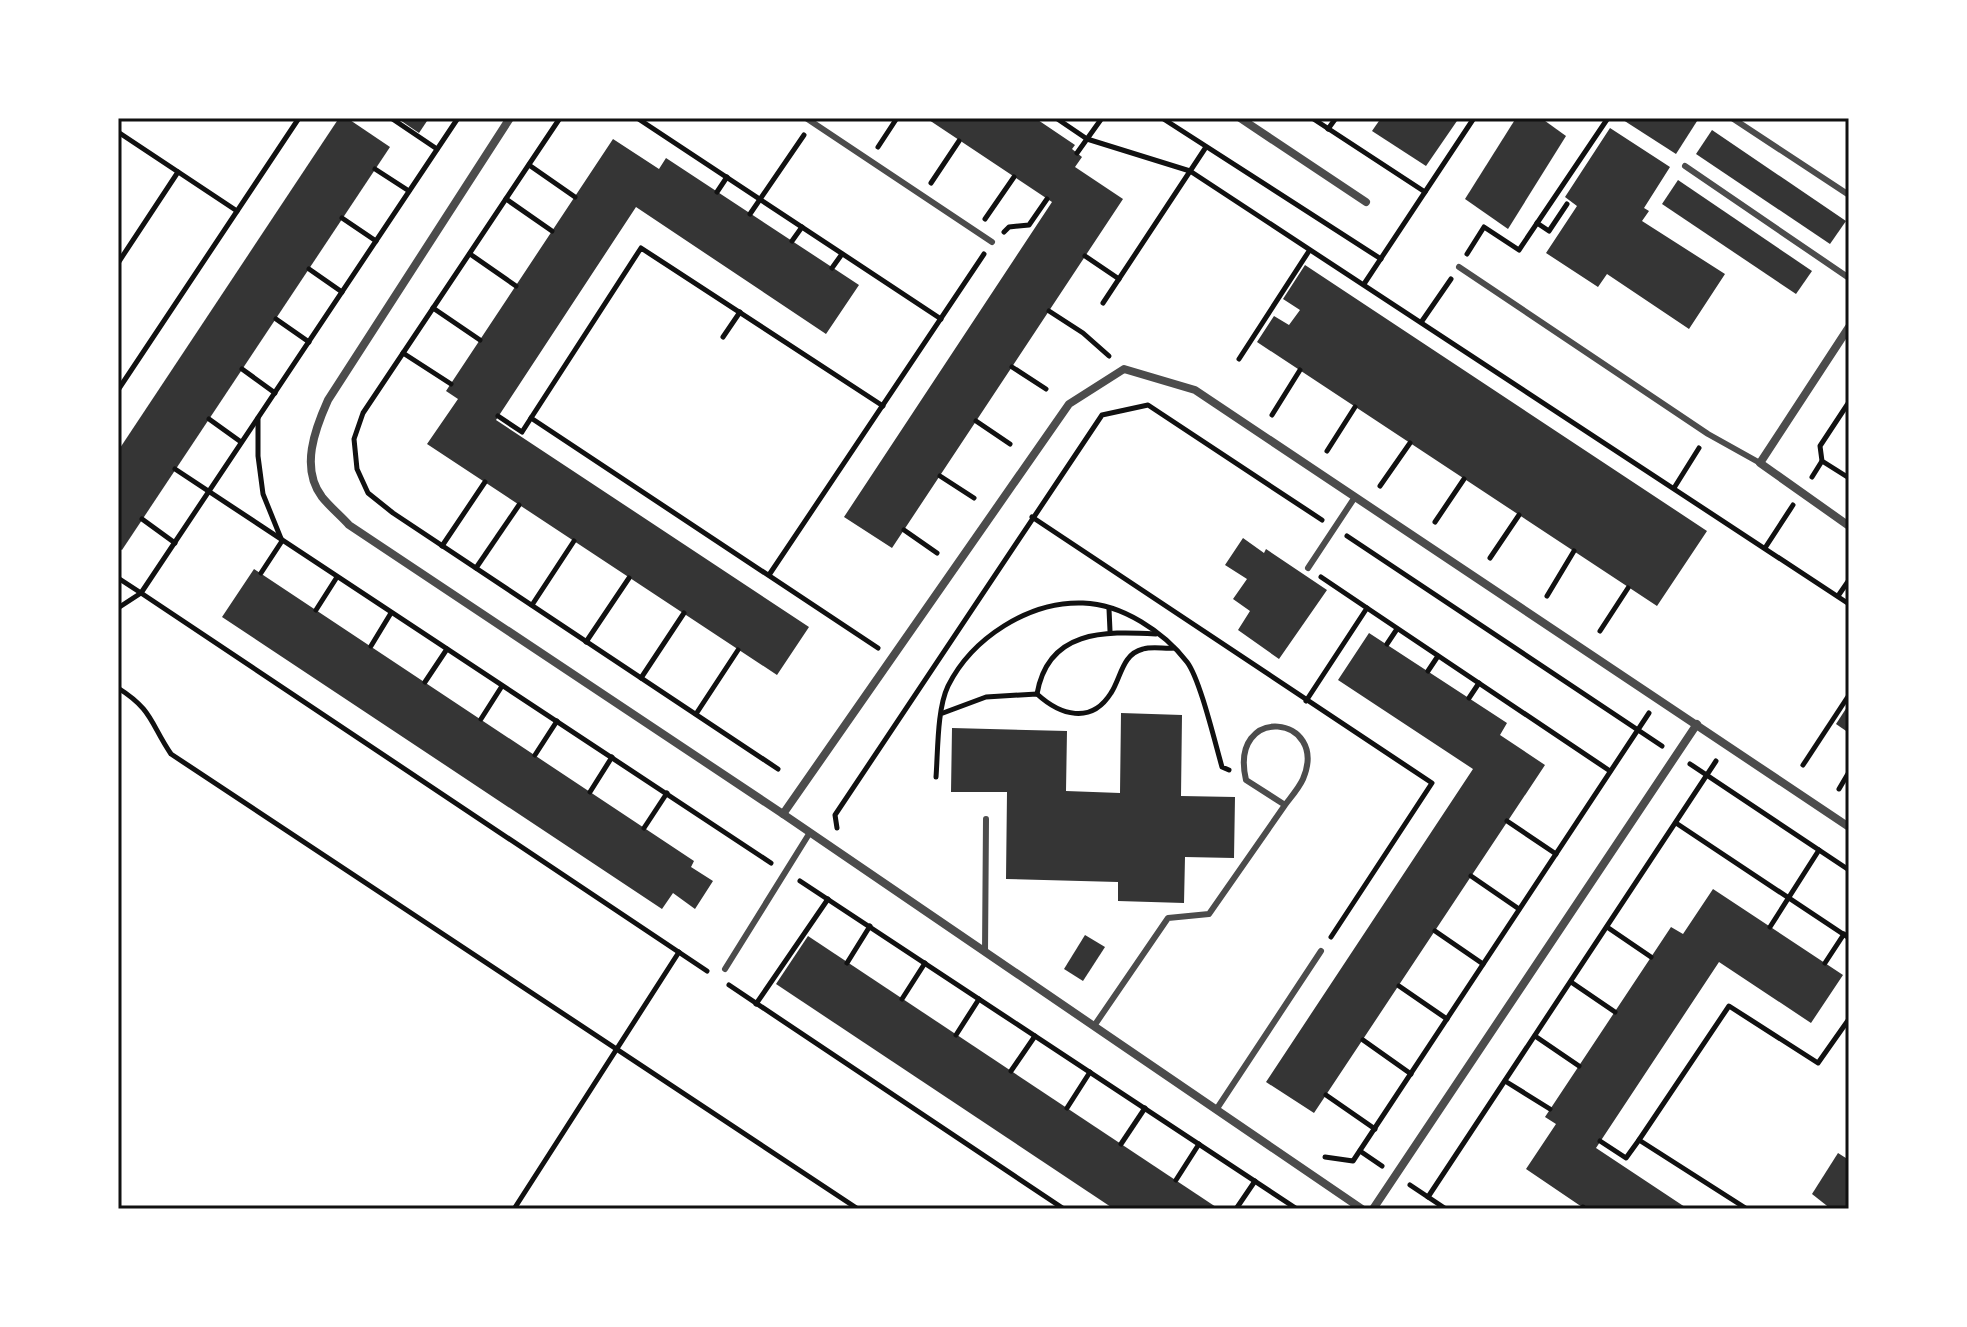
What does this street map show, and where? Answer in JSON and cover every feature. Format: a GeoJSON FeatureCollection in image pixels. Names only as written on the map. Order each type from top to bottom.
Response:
{"type":"FeatureCollection","features":[{"type":"Feature","properties":{"kind":"street"},"geometry":{"type":"LineString","coordinates":[[1240,118],[1366,202]]}},
{"type":"Feature","properties":{"kind":"street"},"geometry":{"type":"LineString","coordinates":[[508,119],[328,400],[313,433],[311,469],[320,495],[349,525],[783,814],[1362,1209]]}},
{"type":"Feature","properties":{"kind":"street"},"geometry":{"type":"LineString","coordinates":[[1849,327],[1760,463],[1849,526]]}},
{"type":"Feature","properties":{"kind":"street"},"geometry":{"type":"LineString","coordinates":[[783,814],[1069,404],[1124,369],[1195,390],[1849,827]]}},
{"type":"Feature","properties":{"kind":"street"},"geometry":{"type":"LineString","coordinates":[[1373,1209],[1697,724]]}},
{"type":"Feature","properties":{"kind":"lane"},"geometry":{"type":"LineString","coordinates":[[806,118],[992,242]]}},
{"type":"Feature","properties":{"kind":"lane"},"geometry":{"type":"LineString","coordinates":[[1732,118],[1849,195]]}},
{"type":"Feature","properties":{"kind":"lane"},"geometry":{"type":"LineString","coordinates":[[1685,166],[1849,278]]}},
{"type":"Feature","properties":{"kind":"lane"},"geometry":{"type":"LineString","coordinates":[[1459,267],[1708,434],[1760,463]]}},
{"type":"Feature","properties":{"kind":"lane"},"geometry":{"type":"LineString","coordinates":[[1308,568],[1355,497]]}},
{"type":"Feature","properties":{"kind":"lane"},"geometry":{"type":"LineString","coordinates":[[1094,1026],[1168,918],[1209,914],[1303,780],[1309,756],[1301,736],[1284,725],[1261,728],[1246,744],[1242,763],[1246,780],[1285,805]]}},
{"type":"Feature","properties":{"kind":"lane"},"geometry":{"type":"LineString","coordinates":[[985,952],[986,819]]}},
{"type":"Feature","properties":{"kind":"lane"},"geometry":{"type":"LineString","coordinates":[[725,969],[809,834]]}},
{"type":"Feature","properties":{"kind":"lane"},"geometry":{"type":"LineString","coordinates":[[1216,1110],[1321,951]]}},
{"type":"Feature","properties":{"kind":"path"},"geometry":{"type":"LineString","coordinates":[[118,390],[299,118]]}},
{"type":"Feature","properties":{"kind":"path"},"geometry":{"type":"LineString","coordinates":[[391,118],[437,149]]}},
{"type":"Feature","properties":{"kind":"path"},"geometry":{"type":"LineString","coordinates":[[118,608],[141,593],[458,118]]}},
{"type":"Feature","properties":{"kind":"path"},"geometry":{"type":"LineString","coordinates":[[560,118],[363,413],[354,439],[357,469],[368,493],[442,546],[778,769]]}},
{"type":"Feature","properties":{"kind":"path"},"geometry":{"type":"LineString","coordinates":[[637,118],[941,319]]}},
{"type":"Feature","properties":{"kind":"path"},"geometry":{"type":"LineString","coordinates":[[869,160],[897,118]]}},
{"type":"Feature","properties":{"kind":"path"},"geometry":{"type":"LineString","coordinates":[[1077,153],[1102,118]]}},
{"type":"Feature","properties":{"kind":"path"},"geometry":{"type":"LineString","coordinates":[[1162,118],[1381,259]]}},
{"type":"Feature","properties":{"kind":"path"},"geometry":{"type":"LineString","coordinates":[[1312,118],[1425,192]]}},
{"type":"Feature","properties":{"kind":"path"},"geometry":{"type":"LineString","coordinates":[[1328,129],[1336,118]]}},
{"type":"Feature","properties":{"kind":"path"},"geometry":{"type":"LineString","coordinates":[[1364,284],[1474,118]]}},
{"type":"Feature","properties":{"kind":"path"},"geometry":{"type":"LineString","coordinates":[[1422,321],[1484,227],[1519,250],[1608,118]]}},
{"type":"Feature","properties":{"kind":"path"},"geometry":{"type":"LineString","coordinates":[[1060,119],[1087,139],[1190,171],[1849,604]]}},
{"type":"Feature","properties":{"kind":"path"},"geometry":{"type":"LineString","coordinates":[[750,214],[813,123]]}},
{"type":"Feature","properties":{"kind":"path"},"geometry":{"type":"LineString","coordinates":[[118,132],[237,211]]}},
{"type":"Feature","properties":{"kind":"path"},"geometry":{"type":"LineString","coordinates":[[923,196],[959,141]]}},
{"type":"Feature","properties":{"kind":"path"},"geometry":{"type":"LineString","coordinates":[[1103,303],[1206,147]]}},
{"type":"Feature","properties":{"kind":"path"},"geometry":{"type":"LineString","coordinates":[[529,165],[575,197]]}},
{"type":"Feature","properties":{"kind":"path"},"geometry":{"type":"LineString","coordinates":[[375,169],[409,191]]}},
{"type":"Feature","properties":{"kind":"path"},"geometry":{"type":"LineString","coordinates":[[118,263],[178,172]]}},
{"type":"Feature","properties":{"kind":"path"},"geometry":{"type":"LineString","coordinates":[[717,192],[727,177]]}},
{"type":"Feature","properties":{"kind":"path"},"geometry":{"type":"LineString","coordinates":[[977,232],[1014,177]]}},
{"type":"Feature","properties":{"kind":"path"},"geometry":{"type":"LineString","coordinates":[[506,199],[552,231]]}},
{"type":"Feature","properties":{"kind":"path"},"geometry":{"type":"LineString","coordinates":[[769,575],[992,242],[1009,227],[1029,225],[1047,199]]}},
{"type":"Feature","properties":{"kind":"path"},"geometry":{"type":"LineString","coordinates":[[1537,223],[1549,231],[1567,204]]}},
{"type":"Feature","properties":{"kind":"path"},"geometry":{"type":"LineString","coordinates":[[342,218],[376,241]]}},
{"type":"Feature","properties":{"kind":"path"},"geometry":{"type":"LineString","coordinates":[[792,241],[802,227]]}},
{"type":"Feature","properties":{"kind":"path"},"geometry":{"type":"LineString","coordinates":[[498,416],[522,432],[641,248],[883,406]]}},
{"type":"Feature","properties":{"kind":"path"},"geometry":{"type":"LineString","coordinates":[[1239,359],[1309,251]]}},
{"type":"Feature","properties":{"kind":"path"},"geometry":{"type":"LineString","coordinates":[[470,254],[516,286]]}},
{"type":"Feature","properties":{"kind":"path"},"geometry":{"type":"LineString","coordinates":[[832,268],[842,254]]}},
{"type":"Feature","properties":{"kind":"path"},"geometry":{"type":"LineString","coordinates":[[1085,256],[1119,279]]}},
{"type":"Feature","properties":{"kind":"path"},"geometry":{"type":"LineString","coordinates":[[309,269],[342,292]]}},
{"type":"Feature","properties":{"kind":"path"},"geometry":{"type":"LineString","coordinates":[[433,308],[480,340]]}},
{"type":"Feature","properties":{"kind":"path"},"geometry":{"type":"LineString","coordinates":[[1049,311],[1083,333]]}},
{"type":"Feature","properties":{"kind":"path"},"geometry":{"type":"LineString","coordinates":[[723,337],[740,312]]}},
{"type":"Feature","properties":{"kind":"path"},"geometry":{"type":"LineString","coordinates":[[276,319],[309,342]]}},
{"type":"Feature","properties":{"kind":"path"},"geometry":{"type":"LineString","coordinates":[[403,353],[451,384]]}},
{"type":"Feature","properties":{"kind":"path"},"geometry":{"type":"LineString","coordinates":[[1012,367],[1046,389]]}},
{"type":"Feature","properties":{"kind":"path"},"geometry":{"type":"LineString","coordinates":[[242,369],[275,393]]}},
{"type":"Feature","properties":{"kind":"path"},"geometry":{"type":"LineString","coordinates":[[1272,415],[1300,370]]}},
{"type":"Feature","properties":{"kind":"path"},"geometry":{"type":"LineString","coordinates":[[1849,402],[1820,446],[1822,461],[1849,478]]}},
{"type":"Feature","properties":{"kind":"path"},"geometry":{"type":"LineString","coordinates":[[1327,451],[1355,407]]}},
{"type":"Feature","properties":{"kind":"path"},"geometry":{"type":"LineString","coordinates":[[258,417],[258,456],[263,494],[282,541]]}},
{"type":"Feature","properties":{"kind":"path"},"geometry":{"type":"LineString","coordinates":[[531,418],[893,657]]}},
{"type":"Feature","properties":{"kind":"path"},"geometry":{"type":"LineString","coordinates":[[209,419],[241,442]]}},
{"type":"Feature","properties":{"kind":"path"},"geometry":{"type":"LineString","coordinates":[[976,421],[1010,444]]}},
{"type":"Feature","properties":{"kind":"path"},"geometry":{"type":"LineString","coordinates":[[1674,488],[1708,434]]}},
{"type":"Feature","properties":{"kind":"path"},"geometry":{"type":"LineString","coordinates":[[1380,486],[1410,443]]}},
{"type":"Feature","properties":{"kind":"path"},"geometry":{"type":"LineString","coordinates":[[175,469],[1297,1209]]}},
{"type":"Feature","properties":{"kind":"path"},"geometry":{"type":"LineString","coordinates":[[940,476],[974,498]]}},
{"type":"Feature","properties":{"kind":"path"},"geometry":{"type":"LineString","coordinates":[[1435,522],[1464,479]]}},
{"type":"Feature","properties":{"kind":"path"},"geometry":{"type":"LineString","coordinates":[[442,546],[485,482]]}},
{"type":"Feature","properties":{"kind":"path"},"geometry":{"type":"LineString","coordinates":[[476,568],[519,505]]}},
{"type":"Feature","properties":{"kind":"path"},"geometry":{"type":"LineString","coordinates":[[1490,558],[1519,515]]}},
{"type":"Feature","properties":{"kind":"path"},"geometry":{"type":"LineString","coordinates":[[142,519],[175,543]]}},
{"type":"Feature","properties":{"kind":"path"},"geometry":{"type":"LineString","coordinates":[[904,530],[937,553]]}},
{"type":"Feature","properties":{"kind":"path"},"geometry":{"type":"LineString","coordinates":[[261,573],[282,541]]}},
{"type":"Feature","properties":{"kind":"path"},"geometry":{"type":"LineString","coordinates":[[532,605],[574,541]]}},
{"type":"Feature","properties":{"kind":"path"},"geometry":{"type":"LineString","coordinates":[[1547,596],[1574,551]]}},
{"type":"Feature","properties":{"kind":"path"},"geometry":{"type":"LineString","coordinates":[[1308,568],[1610,771]]}},
{"type":"Feature","properties":{"kind":"path"},"geometry":{"type":"LineString","coordinates":[[316,610],[337,577]]}},
{"type":"Feature","properties":{"kind":"path"},"geometry":{"type":"LineString","coordinates":[[118,578],[1064,1209]]}},
{"type":"Feature","properties":{"kind":"path"},"geometry":{"type":"LineString","coordinates":[[586,642],[629,578]]}},
{"type":"Feature","properties":{"kind":"path"},"geometry":{"type":"LineString","coordinates":[[1838,596],[1849,580]]}},
{"type":"Feature","properties":{"kind":"path"},"geometry":{"type":"LineString","coordinates":[[1600,631],[1628,588]]}},
{"type":"Feature","properties":{"kind":"path"},"geometry":{"type":"LineString","coordinates":[[936,777],[947,688],[964,660],[1007,624],[1031,612],[1083,603],[1109,608],[1143,622],[1174,648],[1189,665],[1222,767],[1246,780]]}},
{"type":"Feature","properties":{"kind":"path"},"geometry":{"type":"LineString","coordinates":[[1109,608],[1110,631]]}},
{"type":"Feature","properties":{"kind":"path"},"geometry":{"type":"LineString","coordinates":[[1306,701],[1367,608]]}},
{"type":"Feature","properties":{"kind":"path"},"geometry":{"type":"LineString","coordinates":[[371,646],[391,613]]}},
{"type":"Feature","properties":{"kind":"path"},"geometry":{"type":"LineString","coordinates":[[641,678],[684,613]]}},
{"type":"Feature","properties":{"kind":"path"},"geometry":{"type":"LineString","coordinates":[[1387,644],[1397,629]]}},
{"type":"Feature","properties":{"kind":"path"},"geometry":{"type":"LineString","coordinates":[[1037,694],[1041,672],[1049,661],[1083,637],[1110,631],[1157,634]]}},
{"type":"Feature","properties":{"kind":"path"},"geometry":{"type":"LineString","coordinates":[[942,713],[986,697],[1037,694],[1049,705],[1077,715],[1093,710],[1111,694],[1127,659],[1142,649],[1174,648]]}},
{"type":"Feature","properties":{"kind":"path"},"geometry":{"type":"LineString","coordinates":[[425,682],[447,649]]}},
{"type":"Feature","properties":{"kind":"path"},"geometry":{"type":"LineString","coordinates":[[696,714],[738,650]]}},
{"type":"Feature","properties":{"kind":"path"},"geometry":{"type":"LineString","coordinates":[[1428,671],[1438,656]]}},
{"type":"Feature","properties":{"kind":"path"},"geometry":{"type":"LineString","coordinates":[[1469,698],[1479,683]]}},
{"type":"Feature","properties":{"kind":"path"},"geometry":{"type":"LineString","coordinates":[[481,719],[502,686]]}},
{"type":"Feature","properties":{"kind":"path"},"geometry":{"type":"LineString","coordinates":[[118,688],[137,699],[152,717],[158,736],[171,754],[858,1209]]}},
{"type":"Feature","properties":{"kind":"path"},"geometry":{"type":"LineString","coordinates":[[1803,765],[1849,695]]}},
{"type":"Feature","properties":{"kind":"path"},"geometry":{"type":"LineString","coordinates":[[1360,1151],[1658,698]]}},
{"type":"Feature","properties":{"kind":"path"},"geometry":{"type":"LineString","coordinates":[[535,755],[557,721]]}},
{"type":"Feature","properties":{"kind":"path"},"geometry":{"type":"LineString","coordinates":[[1446,1209],[1428,1197],[1727,744]]}},
{"type":"Feature","properties":{"kind":"path"},"geometry":{"type":"LineString","coordinates":[[590,792],[612,757]]}},
{"type":"Feature","properties":{"kind":"path"},"geometry":{"type":"LineString","coordinates":[[1839,789],[1849,772]]}},
{"type":"Feature","properties":{"kind":"path"},"geometry":{"type":"LineString","coordinates":[[644,828],[667,793]]}},
{"type":"Feature","properties":{"kind":"path"},"geometry":{"type":"LineString","coordinates":[[1507,821],[1556,854]]}},
{"type":"Feature","properties":{"kind":"path"},"geometry":{"type":"LineString","coordinates":[[1676,823],[1847,936],[1825,963]]}},
{"type":"Feature","properties":{"kind":"path"},"geometry":{"type":"LineString","coordinates":[[1770,927],[1819,850]]}},
{"type":"Feature","properties":{"kind":"path"},"geometry":{"type":"LineString","coordinates":[[1471,876],[1519,909]]}},
{"type":"Feature","properties":{"kind":"path"},"geometry":{"type":"LineString","coordinates":[[756,1004],[828,899]]}},
{"type":"Feature","properties":{"kind":"path"},"geometry":{"type":"LineString","coordinates":[[847,963],[870,926]]}},
{"type":"Feature","properties":{"kind":"path"},"geometry":{"type":"LineString","coordinates":[[1607,927],[1651,957]]}},
{"type":"Feature","properties":{"kind":"path"},"geometry":{"type":"LineString","coordinates":[[1435,931],[1483,964]]}},
{"type":"Feature","properties":{"kind":"path"},"geometry":{"type":"LineString","coordinates":[[514,1209],[679,952]]}},
{"type":"Feature","properties":{"kind":"path"},"geometry":{"type":"LineString","coordinates":[[902,999],[925,963]]}},
{"type":"Feature","properties":{"kind":"path"},"geometry":{"type":"LineString","coordinates":[[1571,982],[1615,1012]]}},
{"type":"Feature","properties":{"kind":"path"},"geometry":{"type":"LineString","coordinates":[[1399,986],[1447,1019]]}},
{"type":"Feature","properties":{"kind":"path"},"geometry":{"type":"LineString","coordinates":[[956,1035],[979,999]]}},
{"type":"Feature","properties":{"kind":"path"},"geometry":{"type":"LineString","coordinates":[[1600,1141],[1626,1158],[1729,1006],[1818,1063],[1849,1019]]}},
{"type":"Feature","properties":{"kind":"path"},"geometry":{"type":"LineString","coordinates":[[1011,1071],[1035,1036]]}},
{"type":"Feature","properties":{"kind":"path"},"geometry":{"type":"LineString","coordinates":[[1535,1036],[1579,1066]]}},
{"type":"Feature","properties":{"kind":"path"},"geometry":{"type":"LineString","coordinates":[[1363,1040],[1411,1074]]}},
{"type":"Feature","properties":{"kind":"path"},"geometry":{"type":"LineString","coordinates":[[1067,1108],[1090,1072]]}},
{"type":"Feature","properties":{"kind":"path"},"geometry":{"type":"LineString","coordinates":[[1505,1081],[1550,1109]]}},
{"type":"Feature","properties":{"kind":"path"},"geometry":{"type":"LineString","coordinates":[[1326,1095],[1375,1129]]}},
{"type":"Feature","properties":{"kind":"path"},"geometry":{"type":"LineString","coordinates":[[1121,1144],[1145,1108]]}},
{"type":"Feature","properties":{"kind":"path"},"geometry":{"type":"LineString","coordinates":[[1639,1140],[1747,1209]]}},
{"type":"Feature","properties":{"kind":"path"},"geometry":{"type":"LineString","coordinates":[[1176,1180],[1199,1144]]}},
{"type":"Feature","properties":{"kind":"path"},"geometry":{"type":"LineString","coordinates":[[1236,1209],[1255,1181]]}},
{"type":"Feature","properties":{"kind":"building"},"geometry":{"type":"Polygon","coordinates":[[[339,118],[347,118],[390,147],[122,550],[118,548],[118,451],[339,118]]]}},
{"type":"Feature","properties":{"kind":"building"},"geometry":{"type":"Polygon","coordinates":[[[397,118],[429,118],[419,133],[397,118]]]}},
{"type":"Feature","properties":{"kind":"building"},"geometry":{"type":"Polygon","coordinates":[[[926,118],[1035,118],[1075,145],[1072,149],[1082,157],[1075,167],[1123,199],[892,548],[844,517],[1052,202],[926,118]]]}},
{"type":"Feature","properties":{"kind":"building"},"geometry":{"type":"Polygon","coordinates":[[[1381,118],[1459,118],[1426,166],[1372,131],[1381,118]]]}},
{"type":"Feature","properties":{"kind":"building"},"geometry":{"type":"Polygon","coordinates":[[[1516,118],[1541,118],[1566,136],[1508,229],[1465,199],[1516,118]]]}},
{"type":"Feature","properties":{"kind":"building"},"geometry":{"type":"Polygon","coordinates":[[[1620,118],[1699,118],[1676,154],[1620,118]]]}},
{"type":"Feature","properties":{"kind":"building"},"geometry":{"type":"Polygon","coordinates":[[[1610,128],[1670,167],[1644,208],[1649,211],[1642,221],[1725,274],[1689,329],[1607,274],[1598,287],[1546,253],[1577,206],[1565,197],[1610,128]]]}},
{"type":"Feature","properties":{"kind":"building"},"geometry":{"type":"Polygon","coordinates":[[[1712,130],[1846,221],[1830,244],[1696,154],[1712,130]]]}},
{"type":"Feature","properties":{"kind":"building"},"geometry":{"type":"Polygon","coordinates":[[[613,139],[659,169],[666,158],[859,285],[826,334],[636,207],[496,420],[809,627],[777,675],[427,444],[458,399],[446,391],[613,139]]]}},
{"type":"Feature","properties":{"kind":"building"},"geometry":{"type":"Polygon","coordinates":[[[1678,180],[1812,271],[1796,294],[1662,204],[1678,180]]]}},
{"type":"Feature","properties":{"kind":"building"},"geometry":{"type":"Polygon","coordinates":[[[1305,265],[1707,531],[1657,606],[1257,342],[1274,316],[1289,325],[1300,310],[1283,299],[1305,265]]]}},
{"type":"Feature","properties":{"kind":"building"},"geometry":{"type":"Polygon","coordinates":[[[1243,538],[1264,553],[1266,549],[1327,590],[1279,659],[1238,630],[1250,611],[1233,599],[1247,579],[1225,565],[1243,538]]]}},
{"type":"Feature","properties":{"kind":"building"},"geometry":{"type":"Polygon","coordinates":[[[254,569],[694,861],[691,867],[713,881],[695,909],[673,893],[662,909],[222,617],[254,569]]]}},
{"type":"Feature","properties":{"kind":"building"},"geometry":{"type":"Polygon","coordinates":[[[1369,633],[1507,723],[1500,735],[1545,765],[1314,1113],[1266,1082],[1473,769],[1338,680],[1369,633]]]}},
{"type":"Feature","properties":{"kind":"building"},"geometry":{"type":"Polygon","coordinates":[[[1849,704],[1849,733],[1836,724],[1849,704]]]}},
{"type":"Feature","properties":{"kind":"building"},"geometry":{"type":"Polygon","coordinates":[[[1121,713],[1182,715],[1181,796],[1235,797],[1234,858],[1185,857],[1184,903],[1118,901],[1118,882],[1006,879],[1007,792],[951,792],[952,728],[1067,731],[1066,791],[1120,793],[1121,713]]]}},
{"type":"Feature","properties":{"kind":"building"},"geometry":{"type":"Polygon","coordinates":[[[1713,889],[1843,975],[1811,1023],[1719,962],[1596,1148],[1688,1209],[1585,1209],[1526,1169],[1556,1124],[1545,1117],[1671,927],[1683,934],[1713,889]]]}},
{"type":"Feature","properties":{"kind":"building"},"geometry":{"type":"Polygon","coordinates":[[[1085,935],[1105,947],[1083,981],[1064,969],[1085,935]]]}},
{"type":"Feature","properties":{"kind":"building"},"geometry":{"type":"Polygon","coordinates":[[[808,936],[1219,1209],[1114,1209],[776,984],[808,936]]]}},
{"type":"Feature","properties":{"kind":"building"},"geometry":{"type":"Polygon","coordinates":[[[1838,1153],[1849,1160],[1849,1209],[1831,1209],[1812,1194],[1838,1153]]]}}]}
